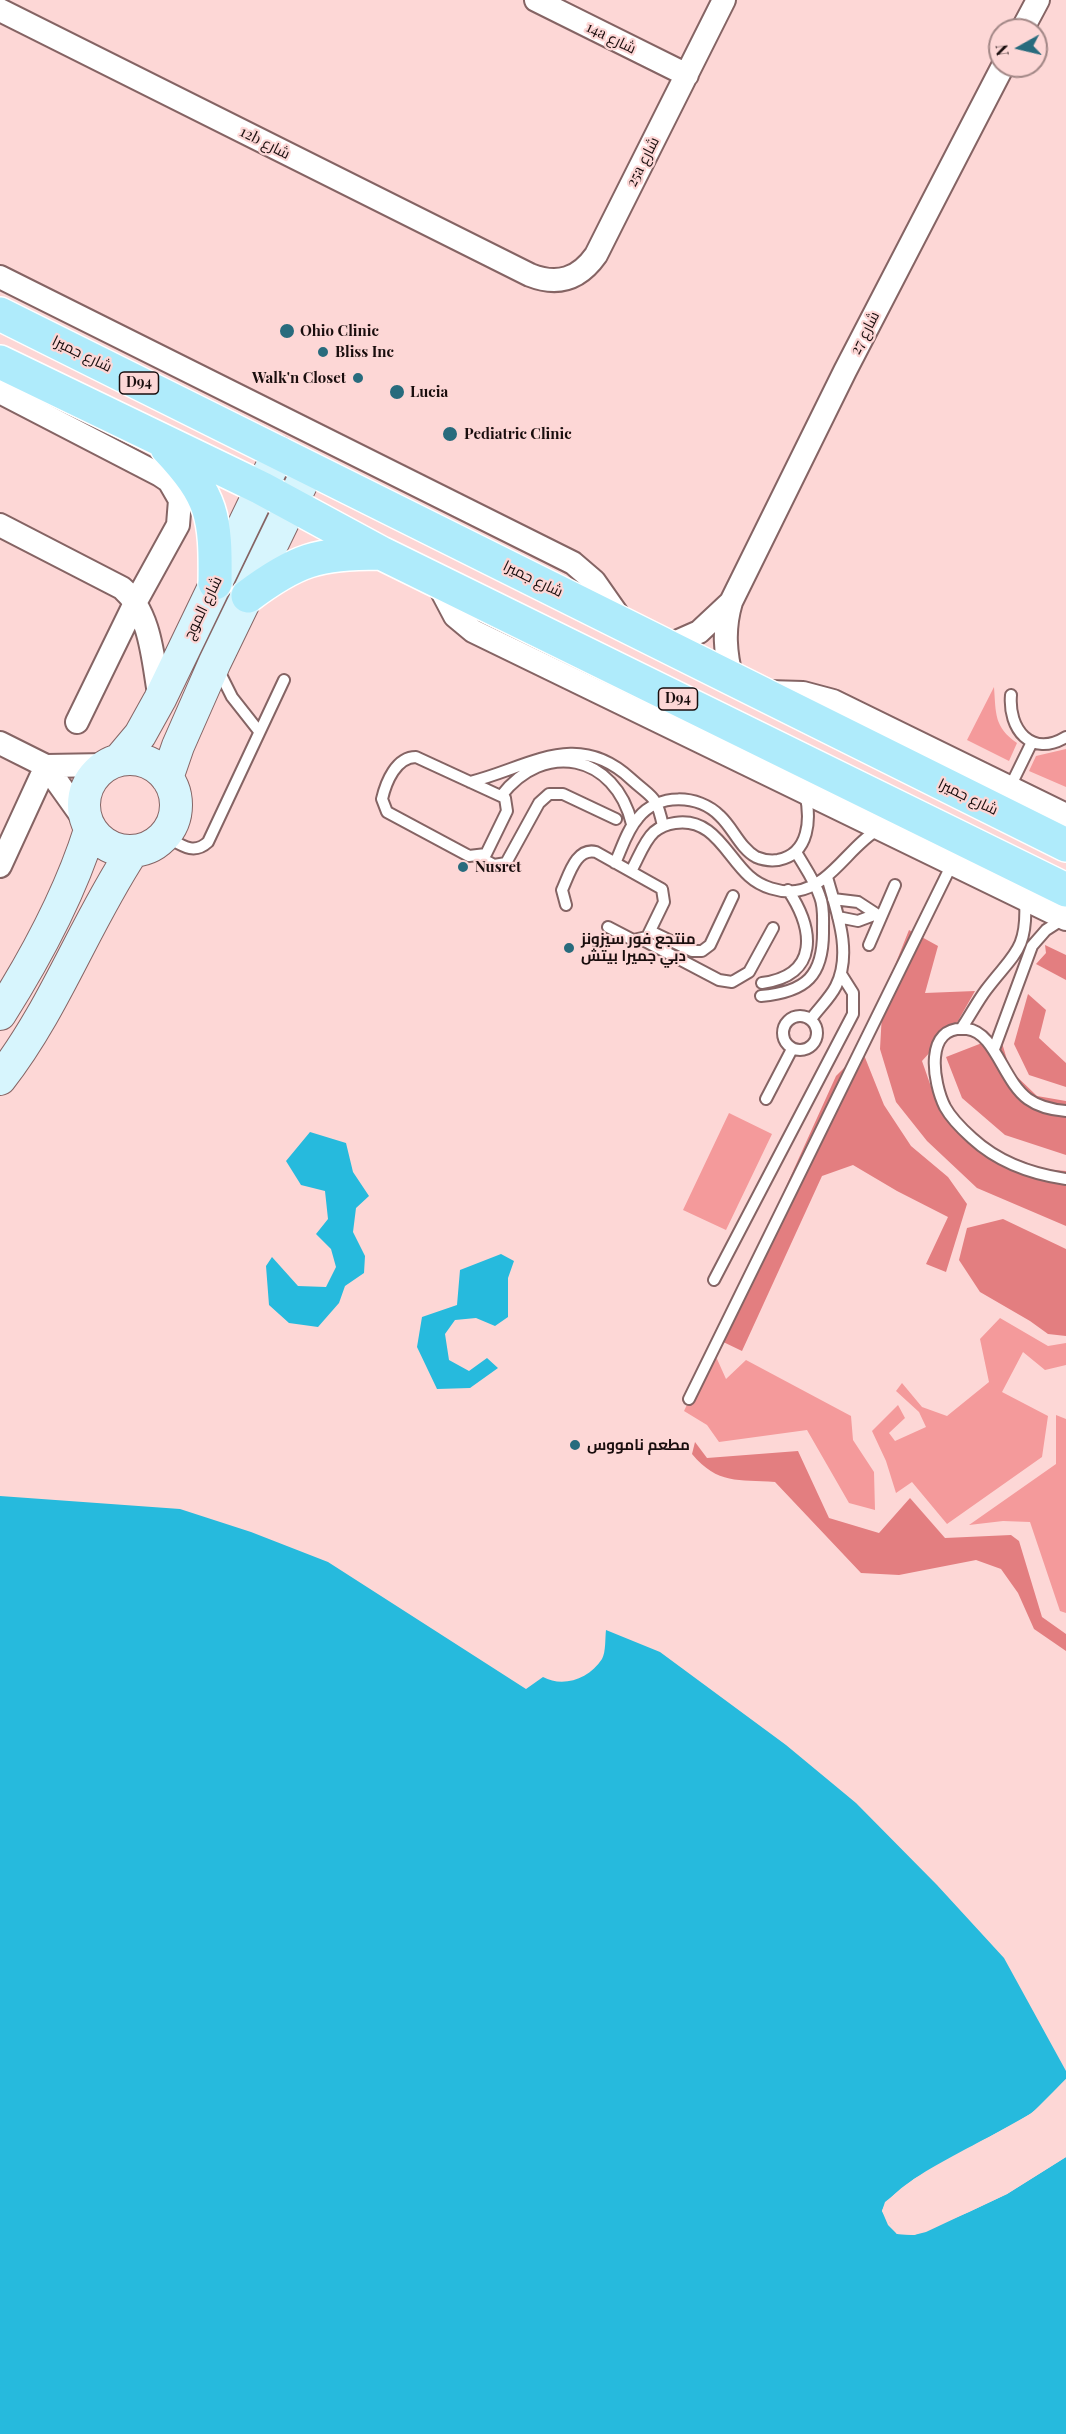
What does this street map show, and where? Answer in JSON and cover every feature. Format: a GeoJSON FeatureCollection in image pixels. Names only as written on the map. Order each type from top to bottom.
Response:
{"type":"FeatureCollection","features":[{"type":"Feature","properties":{"kind":"main road","name":"شارع جميرا"},"geometry":{"type":"LineString","coordinates":[[0,314],[1066,845]]}},
{"type":"Feature","properties":{"kind":"main road","name":"D94"},"geometry":{"type":"LineString","coordinates":[[0,362],[261,488],[381,553],[1065,909]]}},
{"type":"Feature","properties":{"kind":"main road"},"geometry":{"type":"LineString","coordinates":[[156,436],[189,472],[203,493],[212,513],[216,542],[215,583]]}},
{"type":"Feature","properties":{"kind":"main road"},"geometry":{"type":"LineString","coordinates":[[248,596],[277,574],[306,560],[327,555],[381,553]]}},
{"type":"Feature","properties":{"kind":"street","name":"14a شارع"},"geometry":{"type":"LineString","coordinates":[[536,0],[687,75]]}},
{"type":"Feature","properties":{"kind":"street","name":"25a شارع"},"geometry":{"type":"LineString","coordinates":[[530,275],[545,281],[560,281],[575,277],[596,255],[724,0]]}},
{"type":"Feature","properties":{"kind":"street"},"geometry":{"type":"LineString","coordinates":[[1028,18],[1038,0]]}},
{"type":"Feature","properties":{"kind":"street","name":"12b شارع"},"geometry":{"type":"LineString","coordinates":[[0,10],[530,275]]}},
{"type":"Feature","properties":{"kind":"street","name":"شارع 27"},"geometry":{"type":"LineString","coordinates":[[743,686],[725,644],[731,602],[845,371],[997,78]]}},
{"type":"Feature","properties":{"kind":"street"},"geometry":{"type":"LineString","coordinates":[[0,277],[573,563],[594,581],[624,624]]}},
{"type":"Feature","properties":{"kind":"street"},"geometry":{"type":"LineString","coordinates":[[0,392],[160,475],[176,490],[181,511],[178,525],[135,603],[77,722]]}},
{"type":"Feature","properties":{"kind":"street","name":"شارع الموج"},"geometry":{"type":"LineString","coordinates":[[113,762],[140,735],[160,699],[279,452]]}},
{"type":"Feature","properties":{"kind":"street"},"geometry":{"type":"LineString","coordinates":[[167,778],[178,746],[215,662],[309,468]]}},
{"type":"Feature","properties":{"kind":"street"},"geometry":{"type":"LineString","coordinates":[[0,525],[122,588],[135,603],[149,639],[160,699]]}},
{"type":"Feature","properties":{"kind":"street"},"geometry":{"type":"LineString","coordinates":[[436,580],[455,616],[473,631],[804,789],[1025,900],[1065,909]]}},
{"type":"Feature","properties":{"kind":"street","name":"شارع 27"},"geometry":{"type":"LineString","coordinates":[[665,647],[699,632],[731,602]]}},
{"type":"Feature","properties":{"kind":"street"},"geometry":{"type":"LineString","coordinates":[[743,686],[803,693],[833,701],[1066,815]]}},
{"type":"Feature","properties":{"kind":"street"},"geometry":{"type":"LineString","coordinates":[[0,743],[46,766],[101,842],[116,850],[132,852],[144,850],[165,836],[173,822],[176,807],[174,792],[167,778],[146,762],[133,759],[46,766]]}},
{"type":"Feature","properties":{"kind":"street"},"geometry":{"type":"LineString","coordinates":[[0,1014],[54,916],[76,868],[89,827],[84,811],[86,791],[96,773],[113,762]]}},
{"type":"Feature","properties":{"kind":"street"},"geometry":{"type":"LineString","coordinates":[[0,867],[46,766]]}},
{"type":"Feature","properties":{"kind":"street"},"geometry":{"type":"LineString","coordinates":[[0,1079],[50,1001],[108,890],[132,852]]}},
{"type":"Feature","properties":{"kind":"lane"},"geometry":{"type":"LineString","coordinates":[[215,662],[232,697],[258,730]]}},
{"type":"Feature","properties":{"kind":"lane"},"geometry":{"type":"LineString","coordinates":[[165,836],[193,850],[202,848],[208,842],[258,730],[284,680]]}},
{"type":"Feature","properties":{"kind":"lane"},"geometry":{"type":"LineString","coordinates":[[1011,695],[1013,723],[1017,730],[1032,742],[1052,744],[1066,737]]}},
{"type":"Feature","properties":{"kind":"lane"},"geometry":{"type":"LineString","coordinates":[[1010,787],[1032,742]]}},
{"type":"Feature","properties":{"kind":"lane"},"geometry":{"type":"LineString","coordinates":[[470,782],[545,756],[575,754],[612,764],[658,803],[663,826]]}},
{"type":"Feature","properties":{"kind":"lane"},"geometry":{"type":"LineString","coordinates":[[479,857],[491,849],[507,811],[508,802],[501,796],[421,759],[410,757],[397,765],[382,799],[387,812],[392,817],[470,856],[479,857],[494,865],[506,863],[538,803],[549,794],[563,794],[616,819]]}},
{"type":"Feature","properties":{"kind":"lane"},"geometry":{"type":"LineString","coordinates":[[501,796],[514,783],[541,767],[564,762],[586,765],[607,776],[616,786],[623,797],[633,824]]}},
{"type":"Feature","properties":{"kind":"lane"},"geometry":{"type":"LineString","coordinates":[[615,862],[633,824],[646,809],[658,803],[688,800],[709,807],[725,821],[747,850],[758,858],[771,861],[784,859],[796,852],[807,832],[809,821],[804,789]]}},
{"type":"Feature","properties":{"kind":"lane"},"geometry":{"type":"LineString","coordinates":[[631,871],[654,832],[663,826],[680,822],[699,825],[723,844],[750,878],[764,886],[788,891],[813,885],[826,877],[855,846],[881,828]]}},
{"type":"Feature","properties":{"kind":"lane"},"geometry":{"type":"LineString","coordinates":[[566,905],[562,890],[582,853],[596,852],[659,886],[664,893],[664,902],[646,936]]}},
{"type":"Feature","properties":{"kind":"lane"},"geometry":{"type":"LineString","coordinates":[[761,996],[790,992],[800,987],[809,980],[820,962],[822,908],[796,852]]}},
{"type":"Feature","properties":{"kind":"lane"},"geometry":{"type":"LineString","coordinates":[[689,1399],[952,864]]}},
{"type":"Feature","properties":{"kind":"lane"},"geometry":{"type":"LineString","coordinates":[[810,1019],[829,996],[841,974],[843,958],[838,918],[826,877]]}},
{"type":"Feature","properties":{"kind":"lane"},"geometry":{"type":"LineString","coordinates":[[869,945],[877,916],[895,885]]}},
{"type":"Feature","properties":{"kind":"lane"},"geometry":{"type":"LineString","coordinates":[[762,983],[789,976],[806,954],[808,935],[788,891]]}},
{"type":"Feature","properties":{"kind":"lane"},"geometry":{"type":"LineString","coordinates":[[608,927],[633,940],[646,936],[692,951],[702,951],[710,945],[733,896]]}},
{"type":"Feature","properties":{"kind":"lane"},"geometry":{"type":"LineString","coordinates":[[833,899],[858,902],[877,916]]}},
{"type":"Feature","properties":{"kind":"lane"},"geometry":{"type":"LineString","coordinates":[[962,1029],[987,989],[1012,962],[1022,940],[1025,900]]}},
{"type":"Feature","properties":{"kind":"lane"},"geometry":{"type":"LineString","coordinates":[[994,1049],[1001,1025],[1017,991],[1023,967],[1038,937],[1065,909]]}},
{"type":"Feature","properties":{"kind":"lane"},"geometry":{"type":"LineString","coordinates":[[838,918],[858,921],[877,916]]}},
{"type":"Feature","properties":{"kind":"lane"},"geometry":{"type":"LineString","coordinates":[[646,936],[719,980],[732,982],[749,972],[773,928]]}},
{"type":"Feature","properties":{"kind":"lane"},"geometry":{"type":"LineString","coordinates":[[1012,962],[1023,967]]}},
{"type":"Feature","properties":{"kind":"lane"},"geometry":{"type":"LineString","coordinates":[[714,1280],[853,1014],[854,993],[841,974]]}},
{"type":"Feature","properties":{"kind":"lane"},"geometry":{"type":"LineString","coordinates":[[797,1016],[810,1019],[816,1024],[817,1039],[807,1049],[792,1048],[783,1038],[785,1023],[797,1016]]}},
{"type":"Feature","properties":{"kind":"lane"},"geometry":{"type":"LineString","coordinates":[[1066,1111],[1049,1109],[1028,1099],[1009,1078],[994,1049],[981,1034],[962,1029],[947,1034],[941,1040],[934,1056],[935,1078],[946,1109],[973,1139],[994,1155],[1041,1175],[1066,1179]]}},
{"type":"Feature","properties":{"kind":"lane"},"geometry":{"type":"LineString","coordinates":[[766,1099],[792,1048]]}},
{"type":"Feature","properties":{"kind":"shaded area"},"geometry":{"type":"Polygon","coordinates":[[[994,687],[996,712],[1000,725],[1017,743],[1009,761],[967,740],[994,687]]]}},
{"type":"Feature","properties":{"kind":"shaded area"},"geometry":{"type":"Polygon","coordinates":[[[1066,749],[1066,787],[1029,771],[1036,756],[1066,749]]]}},
{"type":"Feature","properties":{"kind":"shaded area"},"geometry":{"type":"Polygon","coordinates":[[[909,930],[938,946],[925,993],[975,991],[958,1021],[922,1061],[937,1104],[981,1145],[1043,1169],[1066,1171],[1066,1226],[977,1188],[927,1141],[896,1102],[880,1049],[883,995],[909,930]]]}},
{"type":"Feature","properties":{"kind":"shaded area"},"geometry":{"type":"Polygon","coordinates":[[[1045,945],[1066,955],[1066,980],[1036,964],[1046,953],[1045,945]]]}},
{"type":"Feature","properties":{"kind":"shaded area"},"geometry":{"type":"Polygon","coordinates":[[[1028,994],[1046,1010],[1039,1038],[1066,1063],[1066,1087],[1029,1075],[1014,1044],[1028,994]]]}},
{"type":"Feature","properties":{"kind":"shaded area"},"geometry":{"type":"Polygon","coordinates":[[[1000,1036],[1010,1070],[1037,1096],[1066,1101],[1066,1155],[1005,1135],[962,1098],[946,1057],[1000,1036]]]}},
{"type":"Feature","properties":{"kind":"shaded area"},"geometry":{"type":"Polygon","coordinates":[[[862,1050],[884,1105],[911,1146],[948,1177],[967,1204],[946,1272],[926,1264],[948,1217],[853,1165],[822,1176],[742,1351],[717,1339],[836,1076],[862,1050]]]}},
{"type":"Feature","properties":{"kind":"shaded area"},"geometry":{"type":"Polygon","coordinates":[[[729,1113],[772,1134],[726,1230],[683,1210],[729,1113]]]}},
{"type":"Feature","properties":{"kind":"shaded area"},"geometry":{"type":"Polygon","coordinates":[[[1003,1219],[1066,1249],[1066,1336],[1048,1334],[980,1292],[959,1260],[967,1228],[1003,1219]]]}},
{"type":"Feature","properties":{"kind":"shaded area"},"geometry":{"type":"Polygon","coordinates":[[[1000,1318],[1048,1346],[1066,1343],[1066,1365],[1045,1370],[1023,1352],[1002,1392],[1048,1416],[1042,1457],[947,1524],[912,1482],[896,1493],[886,1461],[872,1431],[898,1405],[905,1418],[889,1433],[895,1441],[926,1427],[919,1412],[896,1391],[902,1383],[922,1407],[947,1416],[989,1382],[980,1339],[1000,1318]]]}},
{"type":"Feature","properties":{"kind":"shaded area"},"geometry":{"type":"Polygon","coordinates":[[[713,1350],[726,1379],[746,1360],[851,1416],[853,1440],[874,1472],[875,1510],[849,1503],[807,1430],[719,1442],[707,1425],[684,1411],[713,1350]]]}},
{"type":"Feature","properties":{"kind":"shaded area"},"geometry":{"type":"Polygon","coordinates":[[[1056,1415],[1066,1419],[1066,1613],[1060,1611],[1030,1522],[1003,1521],[969,1525],[1056,1464],[1056,1415]]]}},
{"type":"Feature","properties":{"kind":"shaded area"},"geometry":{"type":"Polygon","coordinates":[[[695,1442],[707,1458],[798,1451],[829,1518],[879,1533],[910,1498],[945,1538],[1011,1535],[1019,1541],[1042,1617],[1066,1634],[1066,1651],[1034,1629],[1018,1593],[1001,1569],[976,1560],[899,1575],[861,1573],[775,1482],[739,1480],[720,1476],[692,1454],[695,1442]]]}},
{"type":"Feature","properties":{"kind":"water"},"geometry":{"type":"Polygon","coordinates":[[[310,1132],[346,1143],[353,1172],[369,1196],[356,1208],[353,1232],[365,1256],[364,1273],[345,1286],[339,1303],[318,1327],[289,1323],[269,1305],[266,1266],[272,1257],[298,1286],[326,1287],[336,1267],[331,1249],[316,1234],[328,1219],[325,1191],[301,1185],[286,1161],[310,1132]]]}},
{"type":"Feature","properties":{"kind":"water"},"geometry":{"type":"Polygon","coordinates":[[[501,1254],[514,1261],[508,1278],[508,1317],[495,1326],[476,1318],[455,1320],[445,1334],[449,1360],[469,1371],[487,1358],[498,1368],[470,1388],[437,1389],[417,1347],[422,1317],[457,1305],[460,1270],[501,1254]]]}},
{"type":"Feature","properties":{"kind":"water"},"geometry":{"type":"Polygon","coordinates":[[[0,1496],[180,1509],[251,1532],[328,1562],[526,1689],[543,1677],[559,1682],[575,1680],[590,1672],[602,1659],[606,1630],[660,1652],[786,1745],[856,1803],[937,1885],[1004,1958],[1066,2071],[1066,2079],[1030,2114],[948,2158],[906,2185],[890,2198],[882,2211],[897,2234],[914,2235],[1007,2194],[1066,2157],[1066,2434],[0,2434],[0,1496]]]}},
{"type":"Feature","properties":{"kind":"pier"},"geometry":{"type":"Polygon","coordinates":[[[1066,2079],[1066,2083],[1033,2116],[915,2182],[888,2204],[885,2211],[890,2223],[898,2232],[914,2232],[1006,2192],[1066,2154],[1066,2157],[1007,2194],[926,2232],[914,2235],[897,2234],[888,2225],[882,2211],[885,2202],[914,2179],[1032,2113],[1066,2079]]]}},
{"type":"Feature","properties":{"kind":"place","name":"Ohio Clinic"},"geometry":{"type":"Point","coordinates":[287,331]}},
{"type":"Feature","properties":{"kind":"place","name":"Bliss Inc"},"geometry":{"type":"Point","coordinates":[323,352]}},
{"type":"Feature","properties":{"kind":"place","name":"Walk'n Closet"},"geometry":{"type":"Point","coordinates":[358,378]}},
{"type":"Feature","properties":{"kind":"place","name":"Lucia"},"geometry":{"type":"Point","coordinates":[397,392]}},
{"type":"Feature","properties":{"kind":"place","name":"Pediatric Clinic"},"geometry":{"type":"Point","coordinates":[450,434]}},
{"type":"Feature","properties":{"kind":"place","name":"Nusret"},"geometry":{"type":"Point","coordinates":[463,867]}},
{"type":"Feature","properties":{"kind":"place","name":"منتجع فور سيزونز دبي جميرا بيتش"},"geometry":{"type":"Point","coordinates":[569,948]}},
{"type":"Feature","properties":{"kind":"place","name":"مطعم نامووس"},"geometry":{"type":"Point","coordinates":[575,1445]}}]}
